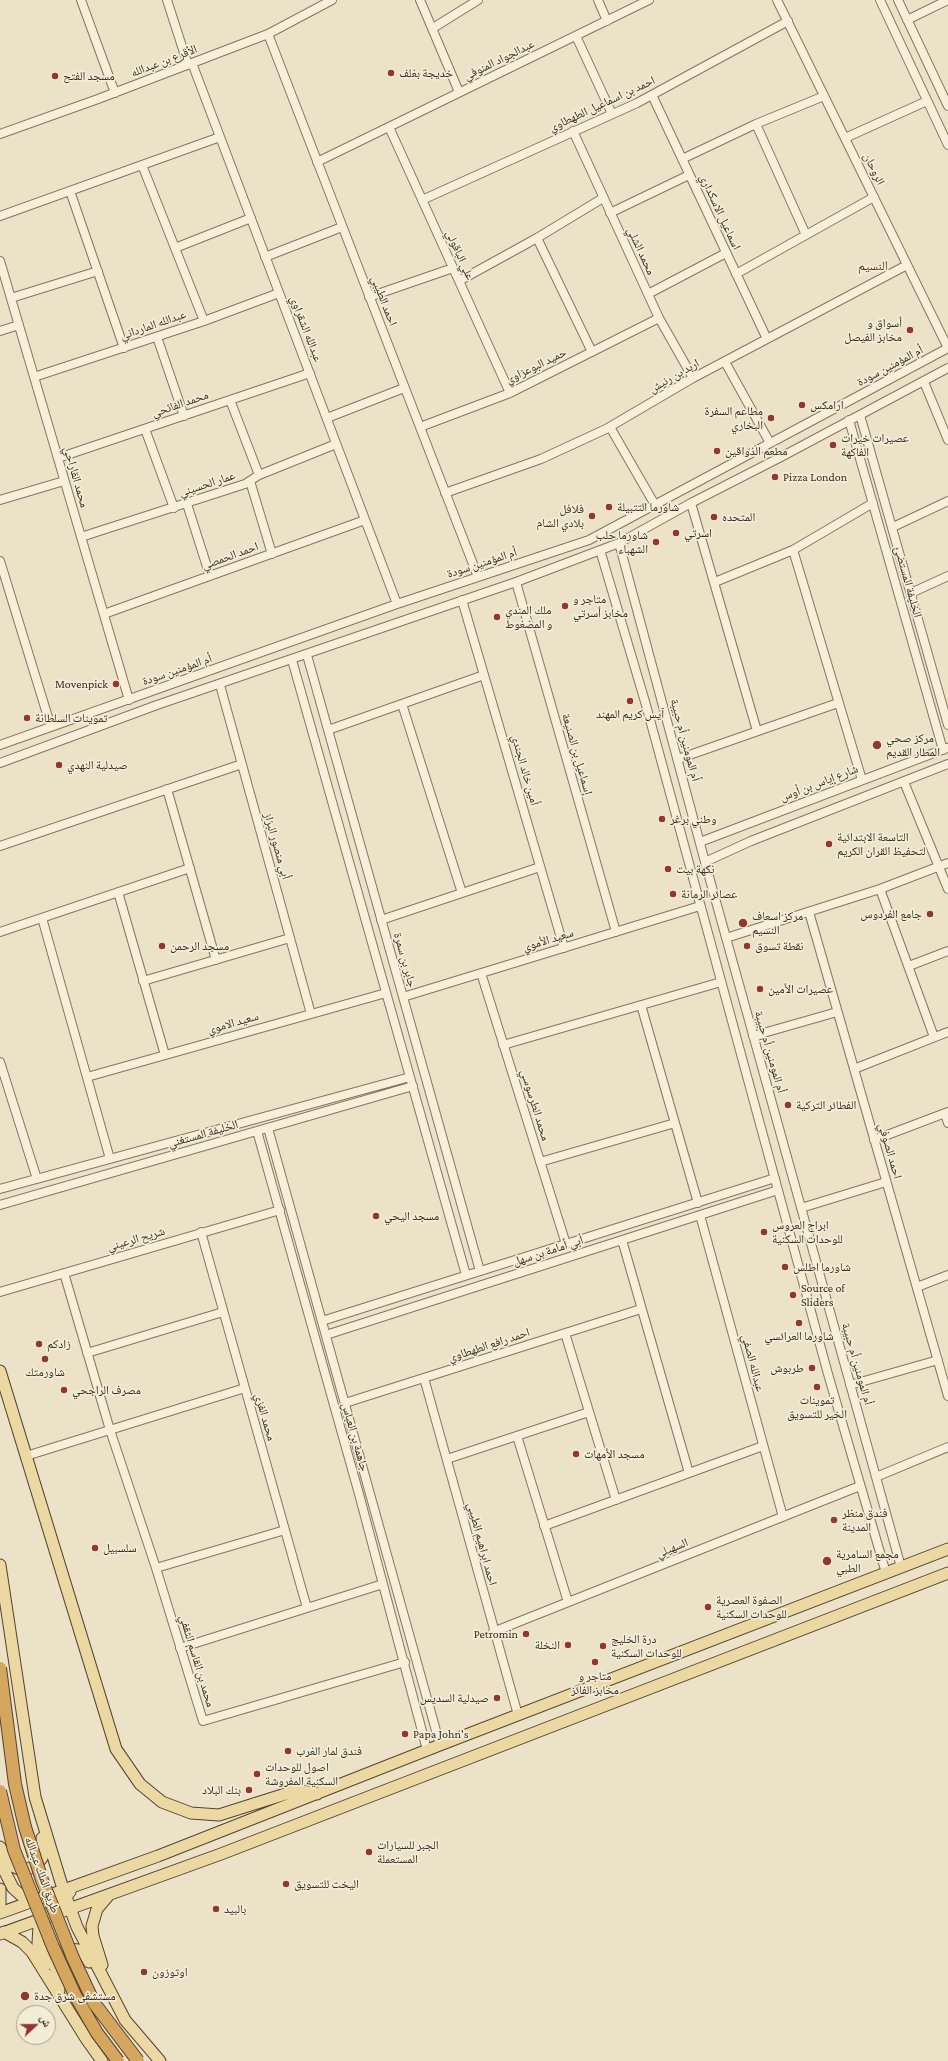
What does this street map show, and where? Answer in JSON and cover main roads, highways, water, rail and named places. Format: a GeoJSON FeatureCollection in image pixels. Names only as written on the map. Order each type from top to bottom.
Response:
{"type":"FeatureCollection","features":[{"type":"Feature","properties":{"kind":"highway","name":"طريق الملك عبدالله"},"geometry":{"type":"LineString","coordinates":[[0,1668],[15,1784],[25,1827],[42,1880],[73,1958],[94,2003],[138,2061]]}},
{"type":"Feature","properties":{"kind":"highway"},"geometry":{"type":"LineString","coordinates":[[0,1791],[14,1850],[53,1947],[75,1995],[97,2033],[118,2061]]}},
{"type":"Feature","properties":{"kind":"main road"},"geometry":{"type":"LineString","coordinates":[[0,1371],[116,1749],[140,1784],[162,1802],[191,1813],[219,1815],[298,1790],[318,1794]]}},
{"type":"Feature","properties":{"kind":"main road"},"geometry":{"type":"LineString","coordinates":[[0,1913],[64,1892],[81,1882],[158,1856],[948,1548]]}},
{"type":"Feature","properties":{"kind":"main road"},"geometry":{"type":"LineString","coordinates":[[0,1565],[31,1773],[42,1822],[64,1892],[77,1927],[125,2020],[160,2061]]}},
{"type":"Feature","properties":{"kind":"main road"},"geometry":{"type":"LineString","coordinates":[[2,1933],[221,1854],[948,1573]]}},
{"type":"Feature","properties":{"kind":"main road"},"geometry":{"type":"LineString","coordinates":[[0,1847],[10,1865],[19,1869],[32,1868],[40,1862],[43,1854],[42,1822]]}},
{"type":"Feature","properties":{"kind":"main road"},"geometry":{"type":"LineString","coordinates":[[0,1862],[13,1888],[30,1902],[42,1906],[70,1908]]}},
{"type":"Feature","properties":{"kind":"main road"},"geometry":{"type":"LineString","coordinates":[[0,1889],[0,1904]]}},
{"type":"Feature","properties":{"kind":"main road"},"geometry":{"type":"LineString","coordinates":[[61,1999],[38,1943],[39,1926],[64,1892]]}},
{"type":"Feature","properties":{"kind":"main road"},"geometry":{"type":"LineString","coordinates":[[110,1894],[97,1908],[92,1926],[93,1936],[111,1992]]}},
{"type":"Feature","properties":{"kind":"main road"},"geometry":{"type":"LineString","coordinates":[[2,1933],[22,1942],[32,1952],[87,2040],[102,2061]]}},
{"type":"Feature","properties":{"kind":"main road"},"geometry":{"type":"LineString","coordinates":[[61,1999],[55,1964],[60,1954],[70,1949],[78,1950],[85,1955],[98,1980],[111,1992]]}},
{"type":"Feature","properties":{"kind":"place","name":"خديجة بغلف"},"geometry":{"type":"Point","coordinates":[391,73]}},
{"type":"Feature","properties":{"kind":"place","name":"مسجد الفتح"},"geometry":{"type":"Point","coordinates":[55,76]}},
{"type":"Feature","properties":{"kind":"place","name":"أسواق و مخابز الفيصل"},"geometry":{"type":"Point","coordinates":[910,330]}},
{"type":"Feature","properties":{"kind":"place","name":"ارامكس"},"geometry":{"type":"Point","coordinates":[802,405]}},
{"type":"Feature","properties":{"kind":"place","name":"مطاعم السفرة البخاري"},"geometry":{"type":"Point","coordinates":[771,418]}},
{"type":"Feature","properties":{"kind":"place","name":"عصيرات خيرات الفاكهة"},"geometry":{"type":"Point","coordinates":[833,445]}},
{"type":"Feature","properties":{"kind":"place","name":"مطعم الذواقين"},"geometry":{"type":"Point","coordinates":[717,451]}},
{"type":"Feature","properties":{"kind":"place","name":"Pizza London"},"geometry":{"type":"Point","coordinates":[775,477]}},
{"type":"Feature","properties":{"kind":"place","name":"شاورما التتبيلة"},"geometry":{"type":"Point","coordinates":[609,507]}},
{"type":"Feature","properties":{"kind":"place","name":"فلافل بلادي الشام"},"geometry":{"type":"Point","coordinates":[592,516]}},
{"type":"Feature","properties":{"kind":"place","name":"المتحده"},"geometry":{"type":"Point","coordinates":[714,517]}},
{"type":"Feature","properties":{"kind":"place","name":"اسرتي"},"geometry":{"type":"Point","coordinates":[676,533]}},
{"type":"Feature","properties":{"kind":"place","name":"شاورما حلب الشهباء"},"geometry":{"type":"Point","coordinates":[656,542]}},
{"type":"Feature","properties":{"kind":"place","name":"متاجر و مخابز أسرتي"},"geometry":{"type":"Point","coordinates":[565,606]}},
{"type":"Feature","properties":{"kind":"place","name":"ملك المندي و المضغوط"},"geometry":{"type":"Point","coordinates":[497,617]}},
{"type":"Feature","properties":{"kind":"place","name":"Movenpick"},"geometry":{"type":"Point","coordinates":[116,684]}},
{"type":"Feature","properties":{"kind":"place","name":"آيس كريم المهند"},"geometry":{"type":"Point","coordinates":[630,701]}},
{"type":"Feature","properties":{"kind":"place","name":"تموينات السلطانة"},"geometry":{"type":"Point","coordinates":[27,718]}},
{"type":"Feature","properties":{"kind":"place","name":"مركز صحي المطار القديم"},"geometry":{"type":"Point","coordinates":[877,745]}},
{"type":"Feature","properties":{"kind":"place","name":"صيدلية النهدي"},"geometry":{"type":"Point","coordinates":[59,765]}},
{"type":"Feature","properties":{"kind":"place","name":"وطني برغر"},"geometry":{"type":"Point","coordinates":[662,819]}},
{"type":"Feature","properties":{"kind":"place","name":"التاسعة الابتدائية لتحفيظ القران الكريم"},"geometry":{"type":"Point","coordinates":[829,844]}},
{"type":"Feature","properties":{"kind":"place","name":"نكهة بيت"},"geometry":{"type":"Point","coordinates":[668,869]}},
{"type":"Feature","properties":{"kind":"place","name":"عصائر الرمانة"},"geometry":{"type":"Point","coordinates":[673,894]}},
{"type":"Feature","properties":{"kind":"place","name":"جامع الفردوس"},"geometry":{"type":"Point","coordinates":[930,914]}},
{"type":"Feature","properties":{"kind":"place","name":"مركز اسعاف النسيم"},"geometry":{"type":"Point","coordinates":[743,923]}},
{"type":"Feature","properties":{"kind":"place","name":"مسجد الرحمن"},"geometry":{"type":"Point","coordinates":[162,946]}},
{"type":"Feature","properties":{"kind":"place","name":"نقطة تسوق"},"geometry":{"type":"Point","coordinates":[747,946]}},
{"type":"Feature","properties":{"kind":"place","name":"عصيرات الأمين"},"geometry":{"type":"Point","coordinates":[760,989]}},
{"type":"Feature","properties":{"kind":"place","name":"الفطائر التركية"},"geometry":{"type":"Point","coordinates":[788,1105]}},
{"type":"Feature","properties":{"kind":"place","name":"مسجد اليحي"},"geometry":{"type":"Point","coordinates":[376,1216]}},
{"type":"Feature","properties":{"kind":"place","name":"ابراج العروس للوحدات السكنية"},"geometry":{"type":"Point","coordinates":[764,1232]}},
{"type":"Feature","properties":{"kind":"place","name":"شاورما اطلس"},"geometry":{"type":"Point","coordinates":[785,1267]}},
{"type":"Feature","properties":{"kind":"place","name":"Source of Sliders"},"geometry":{"type":"Point","coordinates":[793,1295]}},
{"type":"Feature","properties":{"kind":"place","name":"شاورما العرائسي"},"geometry":{"type":"Point","coordinates":[799,1323]}},
{"type":"Feature","properties":{"kind":"place","name":"زادكم"},"geometry":{"type":"Point","coordinates":[39,1344]}},
{"type":"Feature","properties":{"kind":"place","name":"شاورمتك"},"geometry":{"type":"Point","coordinates":[45,1359]}},
{"type":"Feature","properties":{"kind":"place","name":"طربوش"},"geometry":{"type":"Point","coordinates":[812,1368]}},
{"type":"Feature","properties":{"kind":"place","name":"تموينات الخير للتسويق"},"geometry":{"type":"Point","coordinates":[817,1387]}},
{"type":"Feature","properties":{"kind":"place","name":"مصرف الراجحي"},"geometry":{"type":"Point","coordinates":[64,1390]}},
{"type":"Feature","properties":{"kind":"place","name":"مسجد الأمهات"},"geometry":{"type":"Point","coordinates":[576,1454]}},
{"type":"Feature","properties":{"kind":"place","name":"فندق منظر المدينة"},"geometry":{"type":"Point","coordinates":[834,1520]}},
{"type":"Feature","properties":{"kind":"place","name":"سلسبيل"},"geometry":{"type":"Point","coordinates":[95,1548]}},
{"type":"Feature","properties":{"kind":"place","name":"مجمع السامرية الطبي"},"geometry":{"type":"Point","coordinates":[827,1561]}},
{"type":"Feature","properties":{"kind":"place","name":"الصفوة العصرية للوحدات السكنية"},"geometry":{"type":"Point","coordinates":[708,1607]}},
{"type":"Feature","properties":{"kind":"place","name":"Petromin"},"geometry":{"type":"Point","coordinates":[526,1634]}},
{"type":"Feature","properties":{"kind":"place","name":"النخلة"},"geometry":{"type":"Point","coordinates":[568,1645]}},
{"type":"Feature","properties":{"kind":"place","name":"درة الخليج للوحدات السكنية"},"geometry":{"type":"Point","coordinates":[603,1646]}},
{"type":"Feature","properties":{"kind":"place","name":"متاجر و مخابز الفائز"},"geometry":{"type":"Point","coordinates":[595,1662]}},
{"type":"Feature","properties":{"kind":"place","name":"صيدلية السديس"},"geometry":{"type":"Point","coordinates":[497,1698]}},
{"type":"Feature","properties":{"kind":"place","name":"Papa John's"},"geometry":{"type":"Point","coordinates":[405,1734]}},
{"type":"Feature","properties":{"kind":"place","name":"فندق لمار الغرب"},"geometry":{"type":"Point","coordinates":[288,1751]}},
{"type":"Feature","properties":{"kind":"place","name":"اصول للوحدات السكنية المفروشة"},"geometry":{"type":"Point","coordinates":[257,1774]}},
{"type":"Feature","properties":{"kind":"place","name":"بنك البلاد"},"geometry":{"type":"Point","coordinates":[249,1790]}},
{"type":"Feature","properties":{"kind":"place","name":"الجبر للسيارات المستعملة"},"geometry":{"type":"Point","coordinates":[369,1852]}},
{"type":"Feature","properties":{"kind":"place","name":"اليخت للتسويق"},"geometry":{"type":"Point","coordinates":[286,1884]}},
{"type":"Feature","properties":{"kind":"place","name":"بالبيد"},"geometry":{"type":"Point","coordinates":[216,1909]}},
{"type":"Feature","properties":{"kind":"place","name":"اوتوزون"},"geometry":{"type":"Point","coordinates":[144,1972]}},
{"type":"Feature","properties":{"kind":"place","name":"مستشفى شرق جدة"},"geometry":{"type":"Point","coordinates":[25,1996]}},
{"type":"Feature","properties":{"kind":"district","name":"النسيم"},"geometry":{"type":"Point","coordinates":[873,266]}}]}
